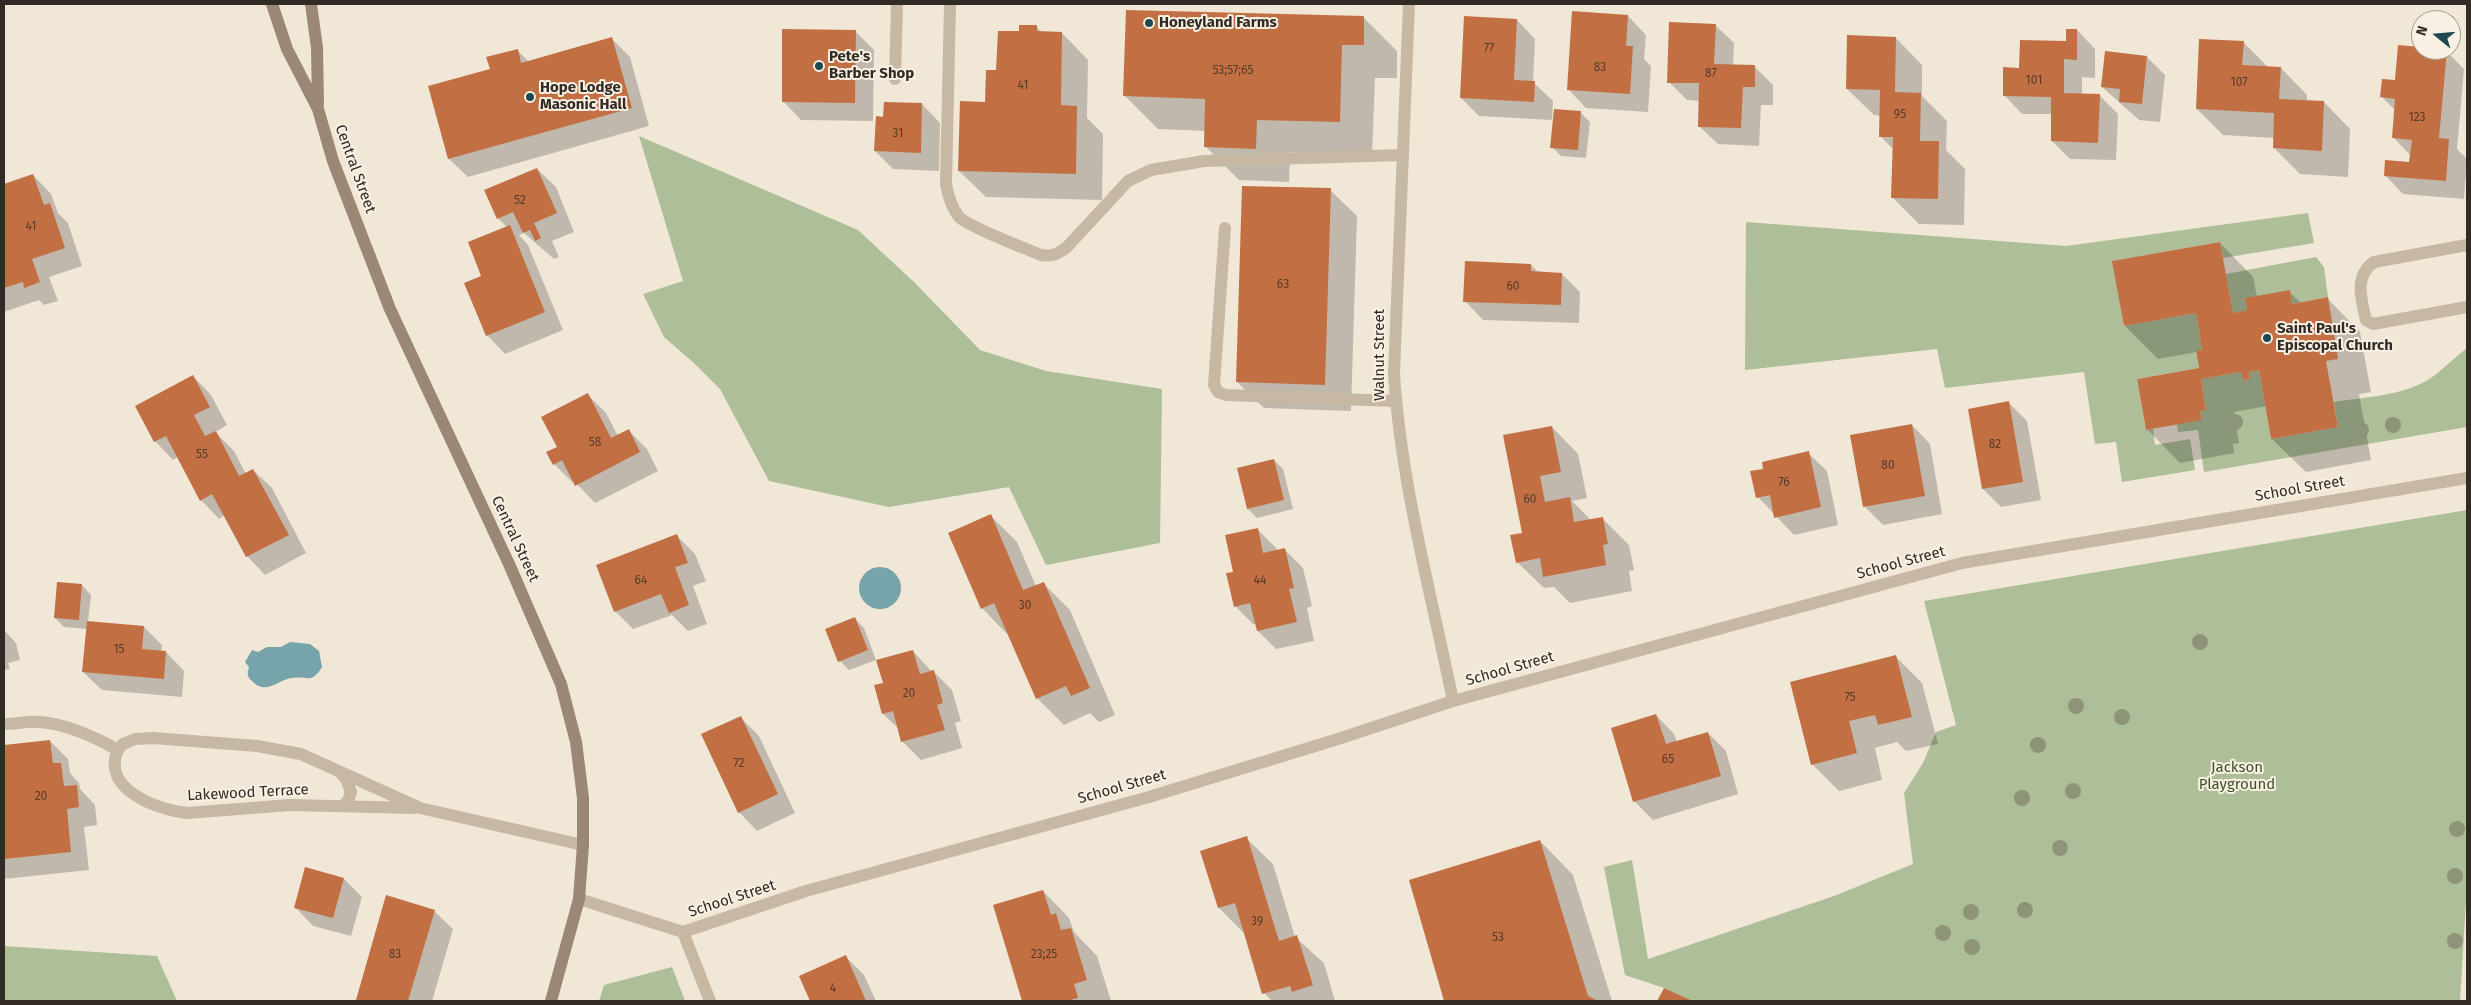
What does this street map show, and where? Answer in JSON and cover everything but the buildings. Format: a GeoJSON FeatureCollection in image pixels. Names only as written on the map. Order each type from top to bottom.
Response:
{"type":"FeatureCollection","features":[{"type":"Feature","properties":{"kind":"main road"},"geometry":{"type":"LineString","coordinates":[[272,4],[287,49],[318,109]]}},
{"type":"Feature","properties":{"kind":"main road"},"geometry":{"type":"LineString","coordinates":[[311,4],[317,48],[318,109]]}},
{"type":"Feature","properties":{"kind":"main road","name":"Central Street"},"geometry":{"type":"LineString","coordinates":[[318,109],[333,161],[390,309],[509,564],[561,684],[576,742],[583,798],[584,845],[579,899],[551,1001]]}},
{"type":"Feature","properties":{"kind":"street"},"geometry":{"type":"LineString","coordinates":[[894,79],[897,4]]}},
{"type":"Feature","properties":{"kind":"street"},"geometry":{"type":"LineString","coordinates":[[950,4],[946,184],[948,196],[953,208],[965,222],[1041,255],[1058,254],[1066,248],[1128,181],[1150,170],[1204,161],[1403,155]]}},
{"type":"Feature","properties":{"kind":"street","name":"Walnut Street"},"geometry":{"type":"LineString","coordinates":[[1409,4],[1393,346],[1396,401],[1407,482],[1453,701]]}},
{"type":"Feature","properties":{"kind":"street"},"geometry":{"type":"LineString","coordinates":[[1224,228],[1214,385],[1218,392],[1226,395],[1396,401]]}},
{"type":"Feature","properties":{"kind":"street"},"geometry":{"type":"LineString","coordinates":[[2467,245],[2374,262],[2364,271],[2360,283],[2360,296],[2366,320],[2373,324],[2467,307]]}},
{"type":"Feature","properties":{"kind":"street","name":"School Street"},"geometry":{"type":"LineString","coordinates":[[579,899],[683,932],[806,891],[1149,797],[1338,740],[1453,701],[1962,563],[2467,478]]}},
{"type":"Feature","properties":{"kind":"street"},"geometry":{"type":"LineString","coordinates":[[4,724],[40,722],[94,737],[118,750]]}},
{"type":"Feature","properties":{"kind":"street","name":"Lakewood Terrace"},"geometry":{"type":"LineString","coordinates":[[420,808],[300,754],[257,746],[153,738],[135,739],[123,744],[113,760],[114,769],[127,788],[138,798],[171,811],[187,813],[290,805],[420,808],[584,845]]}},
{"type":"Feature","properties":{"kind":"street"},"geometry":{"type":"LineString","coordinates":[[336,769],[346,779],[351,792],[348,802],[342,806]]}},
{"type":"Feature","properties":{"kind":"street"},"geometry":{"type":"LineString","coordinates":[[683,932],[710,1001]]}},
{"type":"Feature","properties":{"kind":"green space"},"geometry":{"type":"Polygon","coordinates":[[[639,136],[858,230],[915,283],[980,350],[1046,371],[1162,389],[1160,543],[1046,565],[1009,487],[889,507],[769,481],[720,389],[664,337],[643,294],[683,281],[639,136]]]}},
{"type":"Feature","properties":{"kind":"green space"},"geometry":{"type":"Polygon","coordinates":[[[2308,213],[2314,243],[2223,258],[2220,242],[2113,261],[2124,326],[2196,313],[2202,350],[2196,352],[2199,368],[2137,379],[2146,430],[2153,429],[2155,445],[2190,439],[2195,470],[2122,482],[2116,442],[2095,444],[2084,372],[1945,388],[1937,349],[1745,370],[1746,222],[2066,246],[2308,213]]]}},
{"type":"Feature","properties":{"kind":"green space"},"geometry":{"type":"Polygon","coordinates":[[[2316,257],[2324,267],[2328,297],[2292,304],[2290,291],[2245,298],[2247,310],[2233,313],[2226,274],[2316,257]]]}},
{"type":"Feature","properties":{"kind":"green space"},"geometry":{"type":"Polygon","coordinates":[[[2467,348],[2467,427],[2204,472],[2198,430],[2178,432],[2177,424],[2202,420],[2200,411],[2206,409],[2201,379],[2241,372],[2243,380],[2250,379],[2249,372],[2259,370],[2271,439],[2338,427],[2334,402],[2394,393],[2417,385],[2433,377],[2467,348]]]}},
{"type":"Feature","properties":{"kind":"green space","name":"Jackson Playground"},"geometry":{"type":"Polygon","coordinates":[[[2467,510],[2467,885],[2460,1001],[1693,1001],[1664,988],[1625,975],[1604,867],[1632,860],[1648,959],[1834,896],[1913,864],[1904,793],[1923,763],[1936,732],[1956,725],[1924,601],[2467,510]]]}},
{"type":"Feature","properties":{"kind":"green space"},"geometry":{"type":"Polygon","coordinates":[[[4,946],[157,956],[177,1001],[4,1001],[4,946]]]}},
{"type":"Feature","properties":{"kind":"green space"},"geometry":{"type":"Polygon","coordinates":[[[672,967],[685,1001],[599,1001],[604,985],[672,967]]]}},
{"type":"Feature","properties":{"kind":"water"},"geometry":{"type":"Polygon","coordinates":[[[880,567],[895,573],[901,588],[895,603],[880,609],[865,603],[859,588],[865,573],[880,567]]]}},
{"type":"Feature","properties":{"kind":"water"},"geometry":{"type":"Polygon","coordinates":[[[290,642],[310,644],[319,651],[322,667],[315,676],[312,678],[297,677],[287,679],[267,687],[257,685],[250,679],[248,675],[249,667],[245,662],[252,650],[258,652],[267,647],[281,647],[290,642]]]}},
{"type":"Feature","properties":{"kind":"place","name":"Honeyland Farms"},"geometry":{"type":"Point","coordinates":[1149,23]}},
{"type":"Feature","properties":{"kind":"place","name":"Pete's Barber Shop"},"geometry":{"type":"Point","coordinates":[819,66]}},
{"type":"Feature","properties":{"kind":"place","name":"Hope Lodge Masonic Hall"},"geometry":{"type":"Point","coordinates":[530,97]}},
{"type":"Feature","properties":{"kind":"place","name":"Saint Paul's Episcopal Church"},"geometry":{"type":"Point","coordinates":[2267,338]}}]}
